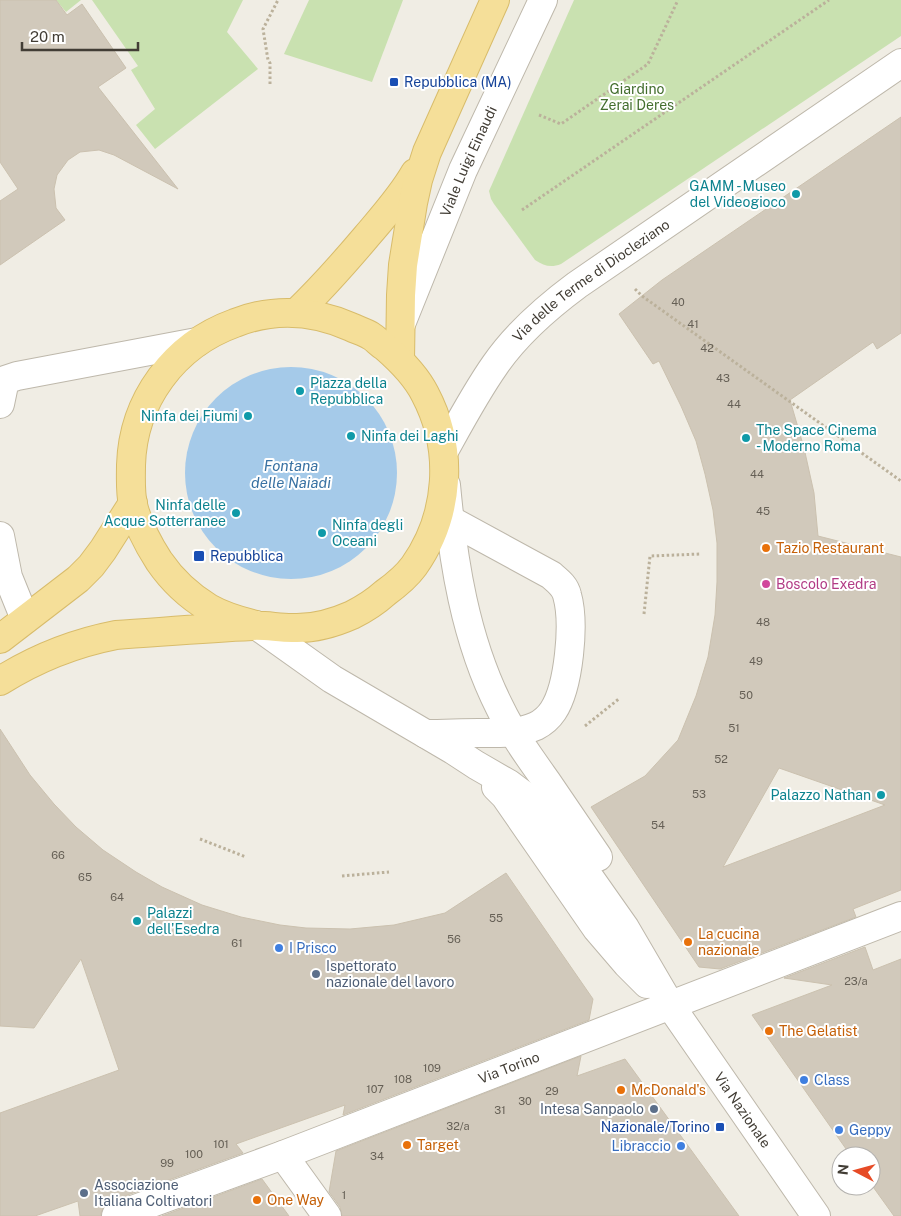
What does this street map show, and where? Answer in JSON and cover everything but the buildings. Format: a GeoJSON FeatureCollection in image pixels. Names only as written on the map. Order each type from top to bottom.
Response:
{"type":"FeatureCollection","features":[{"type":"Feature","properties":{"kind":"main road"},"geometry":{"type":"LineString","coordinates":[[296,313],[335,274],[381,220],[412,178],[427,152],[495,0]]}},
{"type":"Feature","properties":{"kind":"main road"},"geometry":{"type":"LineString","coordinates":[[400,360],[403,265],[418,180],[427,152]]}},
{"type":"Feature","properties":{"kind":"main road"},"geometry":{"type":"LineString","coordinates":[[0,681],[29,664],[99,638],[116,635],[256,626],[295,628],[334,622],[369,606],[400,582],[414,567],[433,533],[439,514],[445,463],[437,419],[424,391],[400,360],[370,336],[334,320],[296,313],[271,314],[246,318],[223,327],[197,342],[166,370],[142,411],[137,425],[132,449],[133,504],[147,541],[167,572],[207,607],[222,615],[256,626]]}},
{"type":"Feature","properties":{"kind":"main road"},"geometry":{"type":"LineString","coordinates":[[0,639],[78,579],[91,566],[133,504]]}},
{"type":"Feature","properties":{"kind":"street","name":"Viale Luigi Einaudi"},"geometry":{"type":"LineString","coordinates":[[401,326],[463,170],[543,0]]}},
{"type":"Feature","properties":{"kind":"street","name":"Via delle Terme di Diocleziano"},"geometry":{"type":"LineString","coordinates":[[445,463],[466,410],[495,364],[523,330],[546,308],[901,63]]}},
{"type":"Feature","properties":{"kind":"street"},"geometry":{"type":"LineString","coordinates":[[2,388],[17,376],[197,342]]}},
{"type":"Feature","properties":{"kind":"street"},"geometry":{"type":"LineString","coordinates":[[445,463],[450,520],[460,587],[471,634],[488,683],[513,733],[548,820]]}},
{"type":"Feature","properties":{"kind":"street"},"geometry":{"type":"LineString","coordinates":[[426,734],[513,733],[538,725],[548,718],[558,700],[566,674],[570,640],[571,623],[567,594],[562,584],[551,575],[450,520]]}},
{"type":"Feature","properties":{"kind":"street"},"geometry":{"type":"LineString","coordinates":[[0,536],[8,577],[26,619]]}},
{"type":"Feature","properties":{"kind":"street"},"geometry":{"type":"LineString","coordinates":[[256,626],[332,679],[509,784],[533,802],[548,820]]}},
{"type":"Feature","properties":{"kind":"street","name":"Via Nazionale"},"geometry":{"type":"LineString","coordinates":[[548,820],[625,928],[670,1005],[816,1216]]}},
{"type":"Feature","properties":{"kind":"street","name":"Via Torino"},"geometry":{"type":"LineString","coordinates":[[116,1216],[283,1155],[901,916]]}},
{"type":"Feature","properties":{"kind":"street"},"geometry":{"type":"LineString","coordinates":[[283,1155],[327,1216]]}},
{"type":"Feature","properties":{"kind":"path"},"geometry":{"type":"LineString","coordinates":[[270,84],[270,64],[262,29],[278,0]]}},
{"type":"Feature","properties":{"kind":"path"},"geometry":{"type":"LineString","coordinates":[[539,114],[561,124],[648,64],[678,0]]}},
{"type":"Feature","properties":{"kind":"path"},"geometry":{"type":"LineString","coordinates":[[522,210],[829,0]]}},
{"type":"Feature","properties":{"kind":"path"},"geometry":{"type":"LineString","coordinates":[[635,289],[642,296],[901,481]]}},
{"type":"Feature","properties":{"kind":"path"},"geometry":{"type":"LineString","coordinates":[[644,614],[650,556],[700,554]]}},
{"type":"Feature","properties":{"kind":"path"},"geometry":{"type":"LineString","coordinates":[[585,726],[620,698]]}},
{"type":"Feature","properties":{"kind":"path"},"geometry":{"type":"LineString","coordinates":[[200,840],[246,857]]}},
{"type":"Feature","properties":{"kind":"path"},"geometry":{"type":"LineString","coordinates":[[342,876],[389,872]]}},
{"type":"Feature","properties":{"kind":"green space"},"geometry":{"type":"Polygon","coordinates":[[[56,0],[81,0],[66,12],[56,0]]]}},
{"type":"Feature","properties":{"kind":"green space"},"geometry":{"type":"Polygon","coordinates":[[[92,0],[243,0],[227,32],[258,69],[155,149],[136,125],[155,109],[131,70],[138,66],[92,0]]]}},
{"type":"Feature","properties":{"kind":"green space"},"geometry":{"type":"Polygon","coordinates":[[[309,0],[403,0],[372,82],[284,54],[309,0]]]}},
{"type":"Feature","properties":{"kind":"green space","name":"Giardino Zerai Deres"},"geometry":{"type":"Polygon","coordinates":[[[574,0],[901,0],[901,36],[561,264],[548,266],[535,260],[494,204],[489,191],[574,0]]]}},
{"type":"Feature","properties":{"kind":"water","name":"Fontana delle Naiadi"},"geometry":{"type":"Polygon","coordinates":[[[281,367],[301,367],[322,371],[341,379],[366,398],[379,414],[389,432],[395,452],[397,473],[395,494],[389,514],[379,532],[366,548],[341,567],[322,575],[301,579],[281,579],[260,575],[241,567],[224,555],[209,540],[197,523],[189,504],[185,483],[185,463],[189,442],[197,423],[209,406],[224,391],[241,379],[260,371],[281,367]]]}},
{"type":"Feature","properties":{"kind":"place","name":"Repubblica (MA)"},"geometry":{"type":"Point","coordinates":[394,82]}},
{"type":"Feature","properties":{"kind":"place","name":"GAMM - Museo del Videogioco"},"geometry":{"type":"Point","coordinates":[796,194]}},
{"type":"Feature","properties":{"kind":"place","name":"Piazza della Repubblica"},"geometry":{"type":"Point","coordinates":[300,391]}},
{"type":"Feature","properties":{"kind":"place","name":"Ninfa dei Fiumi"},"geometry":{"type":"Point","coordinates":[248,416]}},
{"type":"Feature","properties":{"kind":"place","name":"Ninfa dei Laghi"},"geometry":{"type":"Point","coordinates":[351,436]}},
{"type":"Feature","properties":{"kind":"place","name":"The Space Cinema - Moderno Roma"},"geometry":{"type":"Point","coordinates":[746,438]}},
{"type":"Feature","properties":{"kind":"place","name":"Ninfa delle Acque Sotterranee"},"geometry":{"type":"Point","coordinates":[236,513]}},
{"type":"Feature","properties":{"kind":"place","name":"Ninfa degli Oceani"},"geometry":{"type":"Point","coordinates":[322,533]}},
{"type":"Feature","properties":{"kind":"place","name":"Tazio Restaurant"},"geometry":{"type":"Point","coordinates":[766,548]}},
{"type":"Feature","properties":{"kind":"place","name":"Repubblica"},"geometry":{"type":"Point","coordinates":[199,556]}},
{"type":"Feature","properties":{"kind":"place","name":"Boscolo Exedra"},"geometry":{"type":"Point","coordinates":[766,584]}},
{"type":"Feature","properties":{"kind":"place","name":"Palazzo Nathan"},"geometry":{"type":"Point","coordinates":[881,795]}},
{"type":"Feature","properties":{"kind":"place","name":"Palazzi dell'Esedra"},"geometry":{"type":"Point","coordinates":[137,921]}},
{"type":"Feature","properties":{"kind":"place","name":"La cucina nazionale"},"geometry":{"type":"Point","coordinates":[688,942]}},
{"type":"Feature","properties":{"kind":"place","name":"I Prisco"},"geometry":{"type":"Point","coordinates":[279,948]}},
{"type":"Feature","properties":{"kind":"place","name":"Ispettorato nazionale del lavoro"},"geometry":{"type":"Point","coordinates":[316,974]}},
{"type":"Feature","properties":{"kind":"place","name":"The Gelatist"},"geometry":{"type":"Point","coordinates":[769,1031]}},
{"type":"Feature","properties":{"kind":"place","name":"Class"},"geometry":{"type":"Point","coordinates":[804,1080]}},
{"type":"Feature","properties":{"kind":"place","name":"McDonald's"},"geometry":{"type":"Point","coordinates":[621,1090]}},
{"type":"Feature","properties":{"kind":"place","name":"Intesa Sanpaolo"},"geometry":{"type":"Point","coordinates":[654,1109]}},
{"type":"Feature","properties":{"kind":"place","name":"Nazionale/Torino"},"geometry":{"type":"Point","coordinates":[720,1127]}},
{"type":"Feature","properties":{"kind":"place","name":"Geppy"},"geometry":{"type":"Point","coordinates":[839,1130]}},
{"type":"Feature","properties":{"kind":"place","name":"Target"},"geometry":{"type":"Point","coordinates":[407,1145]}},
{"type":"Feature","properties":{"kind":"place","name":"Libraccio"},"geometry":{"type":"Point","coordinates":[681,1146]}},
{"type":"Feature","properties":{"kind":"place","name":"Associazione Italiana Coltivatori"},"geometry":{"type":"Point","coordinates":[84,1193]}},
{"type":"Feature","properties":{"kind":"place","name":"One Way"},"geometry":{"type":"Point","coordinates":[257,1200]}}]}
